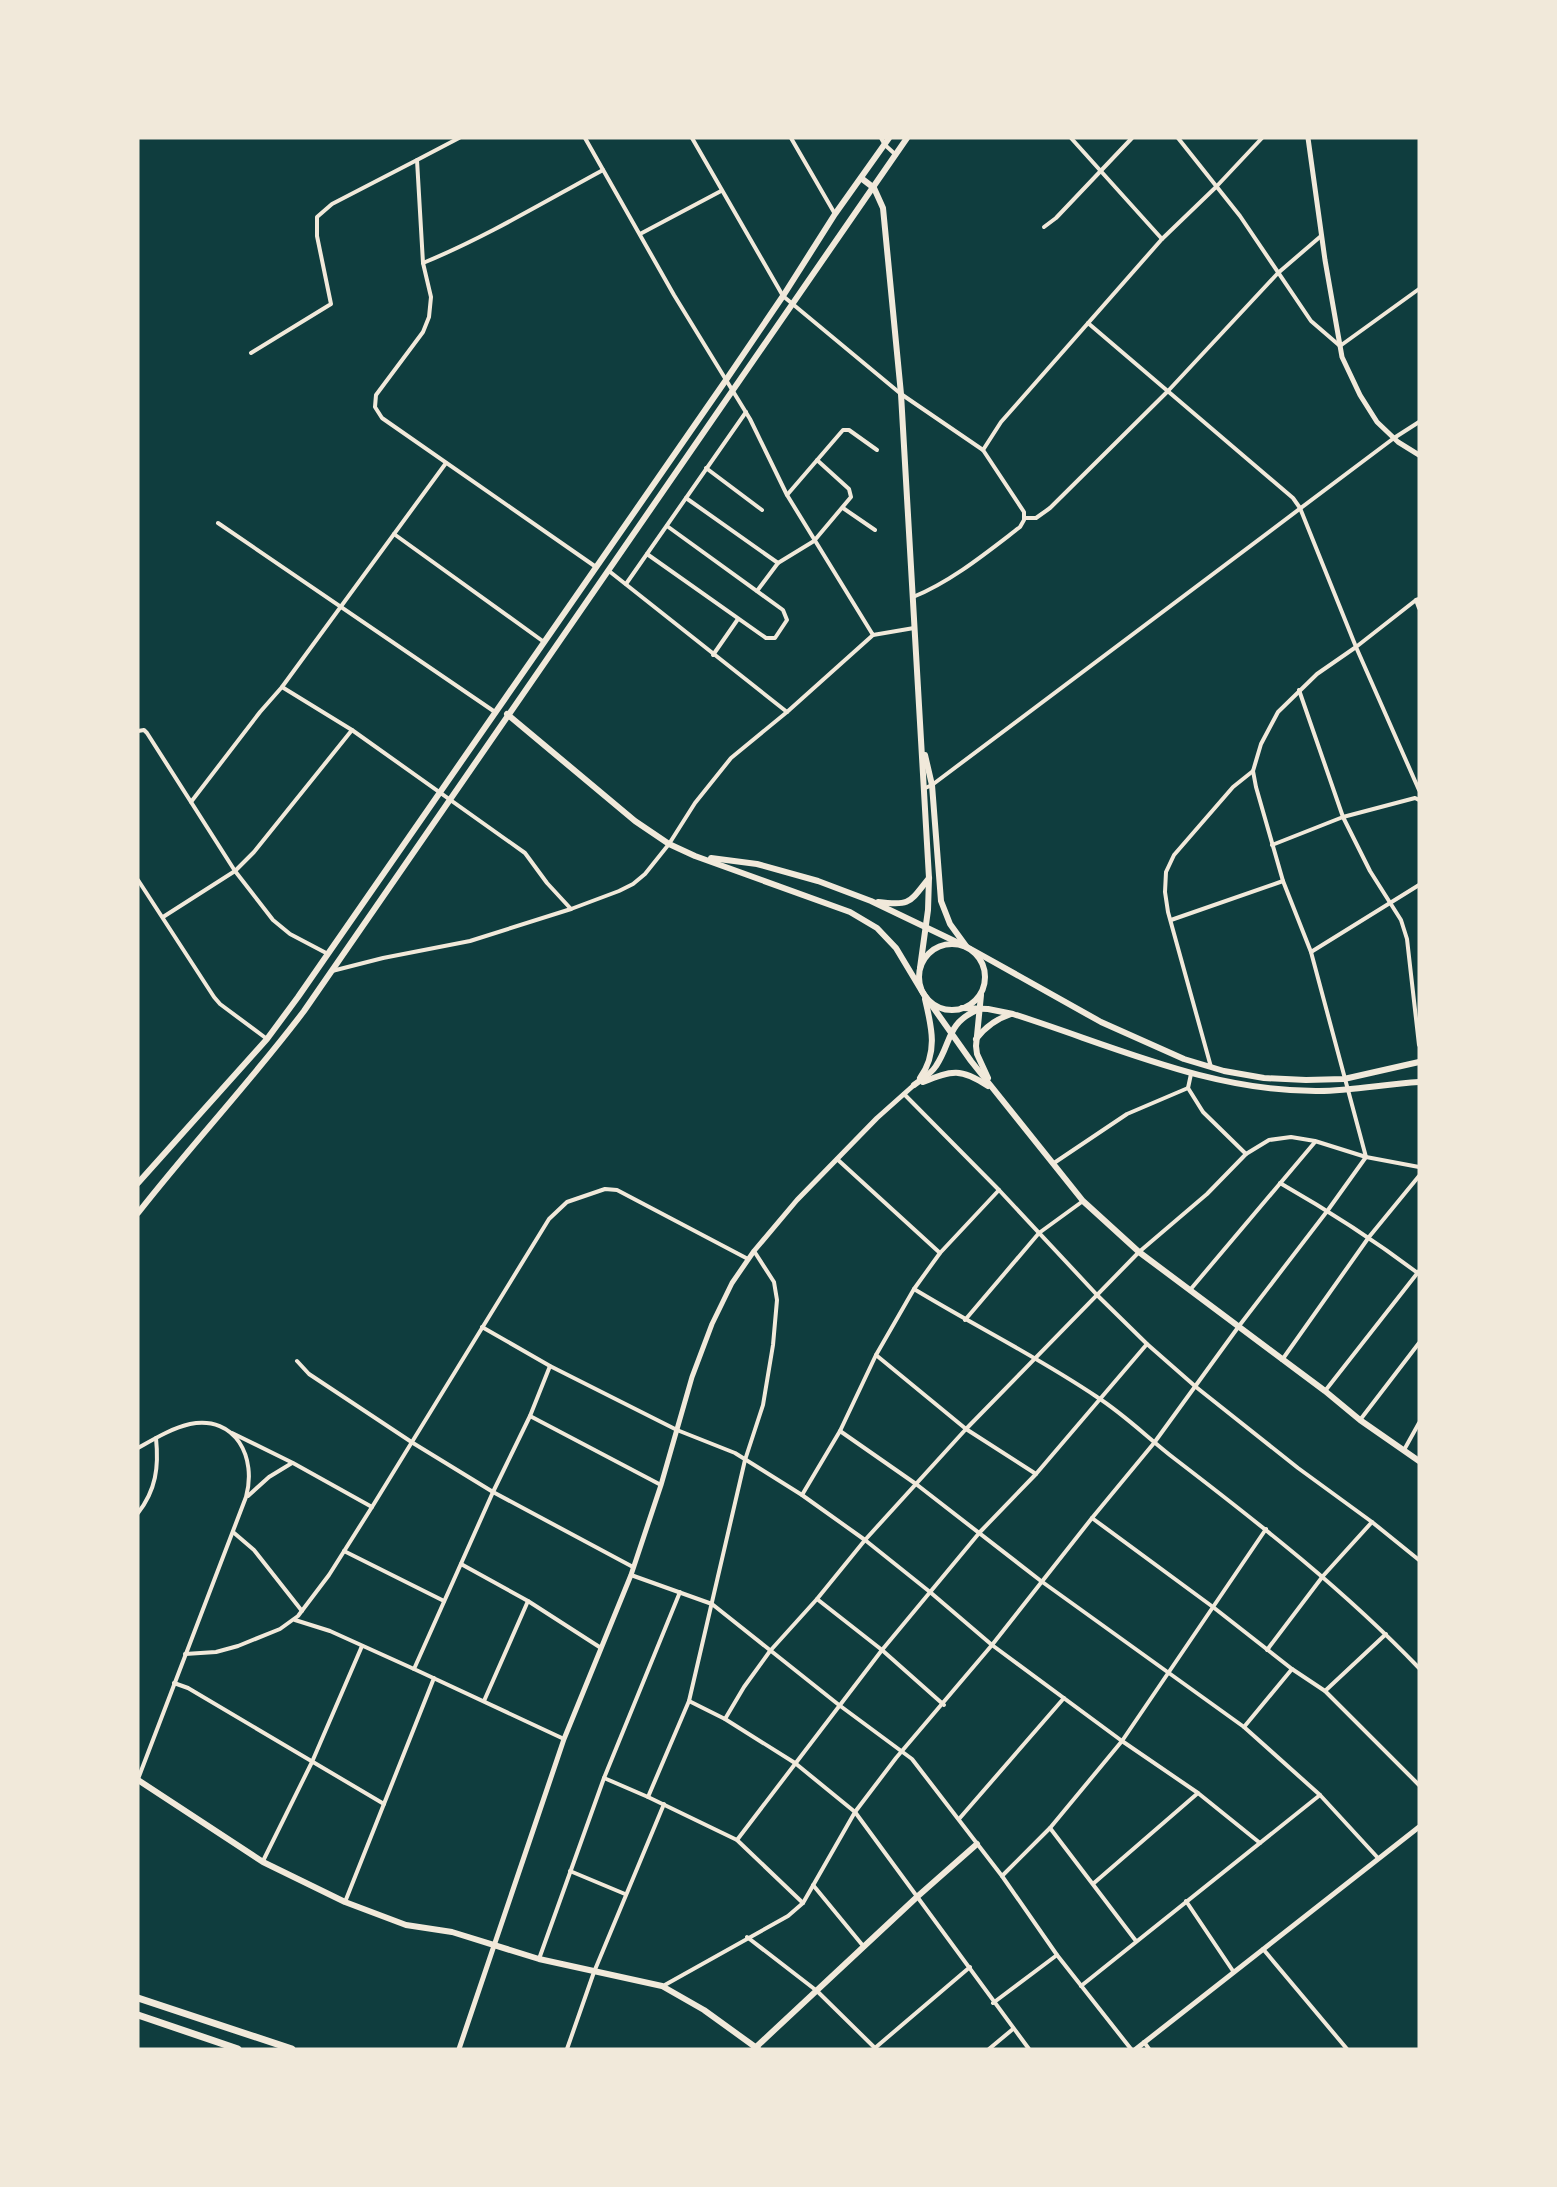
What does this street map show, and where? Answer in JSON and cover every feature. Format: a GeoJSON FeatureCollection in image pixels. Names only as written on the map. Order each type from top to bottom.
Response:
{"type":"FeatureCollection","features":[{"type":"Feature","properties":{"kind":"highway"},"geometry":{"type":"LineString","coordinates":[[138,1998],[291,2049]]}},
{"type":"Feature","properties":{"kind":"highway"},"geometry":{"type":"LineString","coordinates":[[138,2015],[238,2049]]}},
{"type":"Feature","properties":{"kind":"main road"},"geometry":{"type":"LineString","coordinates":[[138,1183],[267,1039],[726,380],[861,178],[883,141],[889,138]]}},
{"type":"Feature","properties":{"kind":"main road"},"geometry":{"type":"LineString","coordinates":[[138,1212],[277,1047],[907,138]]}},
{"type":"Feature","properties":{"kind":"main road"},"geometry":{"type":"LineString","coordinates":[[861,178],[874,188],[883,208],[901,394],[922,739],[929,878],[919,981],[933,1048],[927,1068],[914,1085]]}},
{"type":"Feature","properties":{"kind":"main road"},"geometry":{"type":"LineString","coordinates":[[507,714],[635,821],[669,844],[695,856],[850,912],[866,920],[893,944],[950,1033],[1083,1200],[1139,1252],[1189,1291],[1239,1326],[1360,1420],[1419,1461]]}},
{"type":"Feature","properties":{"kind":"main road"},"geometry":{"type":"LineString","coordinates":[[922,739],[932,785],[939,893],[950,924],[967,947],[977,955],[983,966],[985,979],[979,1009],[977,1054],[994,1089]]}},
{"type":"Feature","properties":{"kind":"main road"},"geometry":{"type":"LineString","coordinates":[[695,856],[757,864],[819,882],[872,901],[967,947],[1101,1023],[1184,1059],[1224,1071],[1264,1078],[1306,1080],[1344,1078],[1419,1062]]}},
{"type":"Feature","properties":{"kind":"main road"},"geometry":{"type":"LineString","coordinates":[[872,901],[900,905],[906,903],[929,878]]}},
{"type":"Feature","properties":{"kind":"main road"},"geometry":{"type":"LineString","coordinates":[[920,968],[926,956],[936,948],[954,943],[967,947]]}},
{"type":"Feature","properties":{"kind":"main road"},"geometry":{"type":"LineString","coordinates":[[962,1008],[974,1002],[982,992]]}},
{"type":"Feature","properties":{"kind":"main road"},"geometry":{"type":"LineString","coordinates":[[923,993],[937,1006],[950,1010],[979,1009],[1013,1014],[1220,1082],[1319,1091],[1419,1082]]}},
{"type":"Feature","properties":{"kind":"main road"},"geometry":{"type":"LineString","coordinates":[[914,1085],[932,1072],[950,1033],[961,1018],[979,1009]]}},
{"type":"Feature","properties":{"kind":"main road"},"geometry":{"type":"LineString","coordinates":[[976,1039],[984,1028],[1013,1014]]}},
{"type":"Feature","properties":{"kind":"main road"},"geometry":{"type":"LineString","coordinates":[[914,1085],[953,1072],[972,1075],[994,1089]]}},
{"type":"Feature","properties":{"kind":"main road"},"geometry":{"type":"LineString","coordinates":[[138,1779],[263,1862],[345,1902],[406,1924],[452,1932],[538,1959],[662,1986],[704,2010],[756,2048],[918,1896],[977,1844]]}},
{"type":"Feature","properties":{"kind":"street"},"geometry":{"type":"LineString","coordinates":[[251,353],[331,304],[317,236],[317,217],[332,204],[459,138]]}},
{"type":"Feature","properties":{"kind":"street"},"geometry":{"type":"LineString","coordinates":[[585,138],[674,295],[746,412],[787,495],[873,635]]}},
{"type":"Feature","properties":{"kind":"street"},"geometry":{"type":"LineString","coordinates":[[692,138],[783,296],[901,394],[983,450],[1024,512],[1025,518],[1020,527],[976,561],[931,590],[912,597]]}},
{"type":"Feature","properties":{"kind":"street"},"geometry":{"type":"LineString","coordinates":[[790,138],[836,214]]}},
{"type":"Feature","properties":{"kind":"street"},"geometry":{"type":"LineString","coordinates":[[1071,138],[1162,239]]}},
{"type":"Feature","properties":{"kind":"street"},"geometry":{"type":"LineString","coordinates":[[1044,227],[1056,218],[1132,138]]}},
{"type":"Feature","properties":{"kind":"street"},"geometry":{"type":"LineString","coordinates":[[1178,138],[1240,216],[1311,321],[1340,346]]}},
{"type":"Feature","properties":{"kind":"street"},"geometry":{"type":"LineString","coordinates":[[983,450],[1001,422],[1162,239],[1262,138]]}},
{"type":"Feature","properties":{"kind":"street"},"geometry":{"type":"LineString","coordinates":[[1308,138],[1342,357],[1359,395],[1377,422],[1394,438],[1419,455]]}},
{"type":"Feature","properties":{"kind":"street"},"geometry":{"type":"LineString","coordinates":[[883,141],[896,155]]}},
{"type":"Feature","properties":{"kind":"street"},"geometry":{"type":"LineString","coordinates":[[417,160],[423,263],[431,297],[427,324],[376,395],[374,403],[376,411],[382,418],[596,567]]}},
{"type":"Feature","properties":{"kind":"street"},"geometry":{"type":"LineString","coordinates":[[423,263],[505,224],[604,170]]}},
{"type":"Feature","properties":{"kind":"street"},"geometry":{"type":"LineString","coordinates":[[640,234],[722,191]]}},
{"type":"Feature","properties":{"kind":"street"},"geometry":{"type":"LineString","coordinates":[[1025,518],[1036,518],[1050,508],[1168,391],[1278,273],[1322,236]]}},
{"type":"Feature","properties":{"kind":"street"},"geometry":{"type":"LineString","coordinates":[[1340,346],[1419,289]]}},
{"type":"Feature","properties":{"kind":"street"},"geometry":{"type":"LineString","coordinates":[[1088,323],[1293,498],[1300,508],[1356,646],[1419,790]]}},
{"type":"Feature","properties":{"kind":"street"},"geometry":{"type":"LineString","coordinates":[[626,584],[746,412]]}},
{"type":"Feature","properties":{"kind":"street"},"geometry":{"type":"LineString","coordinates":[[923,789],[932,785],[1300,508],[1419,422]]}},
{"type":"Feature","properties":{"kind":"street"},"geometry":{"type":"LineString","coordinates":[[787,495],[846,430],[877,450]]}},
{"type":"Feature","properties":{"kind":"street"},"geometry":{"type":"LineString","coordinates":[[757,591],[778,563],[814,541],[851,497],[851,491],[817,460]]}},
{"type":"Feature","properties":{"kind":"street"},"geometry":{"type":"LineString","coordinates":[[191,802],[282,687],[446,463]]}},
{"type":"Feature","properties":{"kind":"street"},"geometry":{"type":"LineString","coordinates":[[706,468],[762,510]]}},
{"type":"Feature","properties":{"kind":"street"},"geometry":{"type":"LineString","coordinates":[[686,498],[778,563]]}},
{"type":"Feature","properties":{"kind":"street"},"geometry":{"type":"LineString","coordinates":[[843,508],[875,530]]}},
{"type":"Feature","properties":{"kind":"street"},"geometry":{"type":"LineString","coordinates":[[218,523],[495,712]]}},
{"type":"Feature","properties":{"kind":"street"},"geometry":{"type":"LineString","coordinates":[[647,554],[766,639],[775,638],[787,620],[783,610],[667,526]]}},
{"type":"Feature","properties":{"kind":"street"},"geometry":{"type":"LineString","coordinates":[[394,534],[544,642]]}},
{"type":"Feature","properties":{"kind":"street"},"geometry":{"type":"LineString","coordinates":[[609,571],[787,712]]}},
{"type":"Feature","properties":{"kind":"street"},"geometry":{"type":"LineString","coordinates":[[1366,1157],[1311,952],[1283,881],[1256,787],[1254,771],[1261,744],[1272,722],[1278,712],[1299,690],[1317,674],[1418,600],[1419,608]]}},
{"type":"Feature","properties":{"kind":"street"},"geometry":{"type":"LineString","coordinates":[[713,655],[738,619]]}},
{"type":"Feature","properties":{"kind":"street"},"geometry":{"type":"LineString","coordinates":[[330,972],[383,958],[470,941],[571,909],[633,884],[645,874],[669,844],[695,803],[731,758],[787,712],[873,635],[915,628]]}},
{"type":"Feature","properties":{"kind":"street"},"geometry":{"type":"LineString","coordinates":[[282,687],[351,730],[525,853],[547,883],[571,909]]}},
{"type":"Feature","properties":{"kind":"street"},"geometry":{"type":"LineString","coordinates":[[1299,690],[1343,818],[1370,872],[1401,920],[1407,939],[1419,1045]]}},
{"type":"Feature","properties":{"kind":"street"},"geometry":{"type":"LineString","coordinates":[[138,731],[144,730],[147,733],[235,871],[278,925],[328,954]]}},
{"type":"Feature","properties":{"kind":"street"},"geometry":{"type":"LineString","coordinates":[[163,917],[235,871],[254,852],[351,730]]}},
{"type":"Feature","properties":{"kind":"street"},"geometry":{"type":"LineString","coordinates":[[1211,1067],[1171,920],[1165,892],[1166,872],[1174,855],[1233,787],[1254,771]]}},
{"type":"Feature","properties":{"kind":"street"},"geometry":{"type":"LineString","coordinates":[[1272,845],[1343,818],[1415,798],[1419,800]]}},
{"type":"Feature","properties":{"kind":"street"},"geometry":{"type":"LineString","coordinates":[[138,880],[220,1004],[267,1039]]}},
{"type":"Feature","properties":{"kind":"street"},"geometry":{"type":"LineString","coordinates":[[1171,920],[1283,881]]}},
{"type":"Feature","properties":{"kind":"street"},"geometry":{"type":"LineString","coordinates":[[1311,952],[1419,885]]}},
{"type":"Feature","properties":{"kind":"street"},"geometry":{"type":"LineString","coordinates":[[1191,1074],[1188,1088],[1203,1112],[1246,1154]]}},
{"type":"Feature","properties":{"kind":"street"},"geometry":{"type":"LineString","coordinates":[[459,2049],[564,1739],[634,1567],[661,1485],[692,1377],[712,1324],[732,1283],[748,1259],[797,1200],[877,1118],[914,1085]]}},
{"type":"Feature","properties":{"kind":"street"},"geometry":{"type":"LineString","coordinates":[[1053,1164],[1127,1113],[1188,1088]]}},
{"type":"Feature","properties":{"kind":"street"},"geometry":{"type":"LineString","coordinates":[[904,1094],[1147,1344],[1196,1387],[1419,1560]]}},
{"type":"Feature","properties":{"kind":"street"},"geometry":{"type":"LineString","coordinates":[[725,1719],[744,1687],[770,1651],[818,1599],[865,1540],[966,1429],[1139,1252],[1207,1194],[1246,1154],[1269,1140],[1291,1137],[1315,1141],[1366,1157],[1419,1167]]}},
{"type":"Feature","properties":{"kind":"street"},"geometry":{"type":"LineString","coordinates":[[1189,1291],[1315,1141]]}},
{"type":"Feature","properties":{"kind":"street"},"geometry":{"type":"LineString","coordinates":[[662,1986],[788,1916],[803,1902],[855,1812],[1154,1443],[1366,1157]]}},
{"type":"Feature","properties":{"kind":"street"},"geometry":{"type":"LineString","coordinates":[[837,1159],[940,1253]]}},
{"type":"Feature","properties":{"kind":"street"},"geometry":{"type":"LineString","coordinates":[[1282,1360],[1369,1237],[1419,1176]]}},
{"type":"Feature","properties":{"kind":"street"},"geometry":{"type":"LineString","coordinates":[[1280,1183],[1328,1210],[1418,1272],[1325,1391]]}},
{"type":"Feature","properties":{"kind":"street"},"geometry":{"type":"LineString","coordinates":[[185,1654],[216,1652],[238,1646],[280,1629],[302,1611],[344,1551],[413,1443],[549,1219],[567,1202],[605,1189],[617,1190],[748,1259]]}},
{"type":"Feature","properties":{"kind":"street"},"geometry":{"type":"LineString","coordinates":[[802,1495],[840,1431],[876,1354],[914,1289],[940,1253],[999,1190]]}},
{"type":"Feature","properties":{"kind":"street"},"geometry":{"type":"LineString","coordinates":[[965,1320],[1039,1233],[1083,1200]]}},
{"type":"Feature","properties":{"kind":"street"},"geometry":{"type":"LineString","coordinates":[[648,1797],[689,1701],[745,1460],[763,1405],[773,1345],[777,1300],[774,1282],[754,1251]]}},
{"type":"Feature","properties":{"kind":"street"},"geometry":{"type":"LineString","coordinates":[[914,1289],[965,1320],[1037,1358],[1100,1399],[1323,1576],[1419,1668]]}},
{"type":"Feature","properties":{"kind":"street"},"geometry":{"type":"LineString","coordinates":[[482,1327],[550,1366],[677,1430],[735,1453],[802,1495],[865,1540],[992,1645],[1122,1741],[1198,1793],[1260,1843]]}},
{"type":"Feature","properties":{"kind":"street"},"geometry":{"type":"LineString","coordinates":[[1360,1420],[1419,1343]]}},
{"type":"Feature","properties":{"kind":"street"},"geometry":{"type":"LineString","coordinates":[[737,1840],[882,1650],[980,1532],[1036,1474],[1147,1344]]}},
{"type":"Feature","properties":{"kind":"street"},"geometry":{"type":"LineString","coordinates":[[876,1354],[966,1429],[1036,1474]]}},
{"type":"Feature","properties":{"kind":"street"},"geometry":{"type":"LineString","coordinates":[[297,1361],[309,1374],[413,1443],[494,1492],[634,1567]]}},
{"type":"Feature","properties":{"kind":"street"},"geometry":{"type":"LineString","coordinates":[[414,1669],[530,1416],[550,1366]]}},
{"type":"Feature","properties":{"kind":"street"},"geometry":{"type":"LineString","coordinates":[[530,1416],[661,1485]]}},
{"type":"Feature","properties":{"kind":"street"},"geometry":{"type":"LineString","coordinates":[[1404,1449],[1419,1423]]}},
{"type":"Feature","properties":{"kind":"street"},"geometry":{"type":"LineString","coordinates":[[138,1448],[190,1424],[207,1424],[223,1429],[293,1463],[372,1507]]}},
{"type":"Feature","properties":{"kind":"street"},"geometry":{"type":"LineString","coordinates":[[138,1779],[246,1497],[250,1479],[248,1458],[236,1439],[223,1429]]}},
{"type":"Feature","properties":{"kind":"street"},"geometry":{"type":"LineString","coordinates":[[840,1431],[916,1484],[1041,1581],[1244,1727],[1320,1795],[1378,1858]]}},
{"type":"Feature","properties":{"kind":"street"},"geometry":{"type":"LineString","coordinates":[[138,1513],[151,1493],[156,1476],[158,1463],[156,1438]]}},
{"type":"Feature","properties":{"kind":"street"},"geometry":{"type":"LineString","coordinates":[[246,1497],[269,1477],[293,1463]]}},
{"type":"Feature","properties":{"kind":"street"},"geometry":{"type":"LineString","coordinates":[[1092,1518],[1213,1607],[1292,1669],[1325,1691],[1419,1785]]}},
{"type":"Feature","properties":{"kind":"street"},"geometry":{"type":"LineString","coordinates":[[1267,1650],[1323,1576],[1372,1522]]}},
{"type":"Feature","properties":{"kind":"street"},"geometry":{"type":"LineString","coordinates":[[1002,1876],[1050,1828],[1122,1741],[1266,1529]]}},
{"type":"Feature","properties":{"kind":"street"},"geometry":{"type":"LineString","coordinates":[[233,1532],[254,1550],[302,1611]]}},
{"type":"Feature","properties":{"kind":"street"},"geometry":{"type":"LineString","coordinates":[[344,1551],[444,1601]]}},
{"type":"Feature","properties":{"kind":"street"},"geometry":{"type":"LineString","coordinates":[[461,1564],[528,1601],[601,1648]]}},
{"type":"Feature","properties":{"kind":"street"},"geometry":{"type":"LineString","coordinates":[[631,1575],[712,1604],[839,1705],[912,1759],[1002,1876],[1057,1955],[1131,2049]]}},
{"type":"Feature","properties":{"kind":"street"},"geometry":{"type":"LineString","coordinates":[[538,1959],[604,1778],[680,1592]]}},
{"type":"Feature","properties":{"kind":"street"},"geometry":{"type":"LineString","coordinates":[[818,1599],[882,1650],[944,1705]]}},
{"type":"Feature","properties":{"kind":"street"},"geometry":{"type":"LineString","coordinates":[[484,1701],[528,1601]]}},
{"type":"Feature","properties":{"kind":"street"},"geometry":{"type":"LineString","coordinates":[[294,1619],[330,1631],[564,1739]]}},
{"type":"Feature","properties":{"kind":"street"},"geometry":{"type":"LineString","coordinates":[[1325,1691],[1386,1634]]}},
{"type":"Feature","properties":{"kind":"street"},"geometry":{"type":"LineString","coordinates":[[263,1862],[312,1761],[362,1646]]}},
{"type":"Feature","properties":{"kind":"street"},"geometry":{"type":"LineString","coordinates":[[1244,1727],[1292,1669]]}},
{"type":"Feature","properties":{"kind":"street"},"geometry":{"type":"LineString","coordinates":[[345,1902],[434,1678]]}},
{"type":"Feature","properties":{"kind":"street"},"geometry":{"type":"LineString","coordinates":[[174,1683],[188,1688],[384,1804]]}},
{"type":"Feature","properties":{"kind":"street"},"geometry":{"type":"LineString","coordinates":[[959,1819],[1064,1698]]}},
{"type":"Feature","properties":{"kind":"street"},"geometry":{"type":"LineString","coordinates":[[689,1701],[725,1719],[795,1763],[855,1812],[1029,2049]]}},
{"type":"Feature","properties":{"kind":"street"},"geometry":{"type":"LineString","coordinates":[[604,1778],[737,1840],[803,1902]]}},
{"type":"Feature","properties":{"kind":"street"},"geometry":{"type":"LineString","coordinates":[[1094,1883],[1198,1793]]}},
{"type":"Feature","properties":{"kind":"street"},"geometry":{"type":"LineString","coordinates":[[1081,1986],[1320,1795]]}},
{"type":"Feature","properties":{"kind":"street"},"geometry":{"type":"LineString","coordinates":[[568,2049],[594,1972],[664,1804]]}},
{"type":"Feature","properties":{"kind":"street"},"geometry":{"type":"LineString","coordinates":[[1136,2049],[1419,1827]]}},
{"type":"Feature","properties":{"kind":"street"},"geometry":{"type":"LineString","coordinates":[[1050,1828],[1136,1941]]}},
{"type":"Feature","properties":{"kind":"street"},"geometry":{"type":"LineString","coordinates":[[570,1871],[625,1894]]}},
{"type":"Feature","properties":{"kind":"street"},"geometry":{"type":"LineString","coordinates":[[813,1885],[864,1947]]}},
{"type":"Feature","properties":{"kind":"street"},"geometry":{"type":"LineString","coordinates":[[1186,1901],[1233,1971]]}},
{"type":"Feature","properties":{"kind":"street"},"geometry":{"type":"LineString","coordinates":[[747,1937],[817,1991],[875,2049],[970,1967]]}},
{"type":"Feature","properties":{"kind":"street"},"geometry":{"type":"LineString","coordinates":[[1263,1948],[1347,2049]]}},
{"type":"Feature","properties":{"kind":"street"},"geometry":{"type":"LineString","coordinates":[[993,2003],[1057,1955]]}},
{"type":"Feature","properties":{"kind":"street"},"geometry":{"type":"LineString","coordinates":[[989,2049],[1013,2029]]}},
{"type":"Feature","properties":{"kind":"street"},"geometry":{"type":"LineString","coordinates":[[1144,2042],[1149,2049]]}}]}
